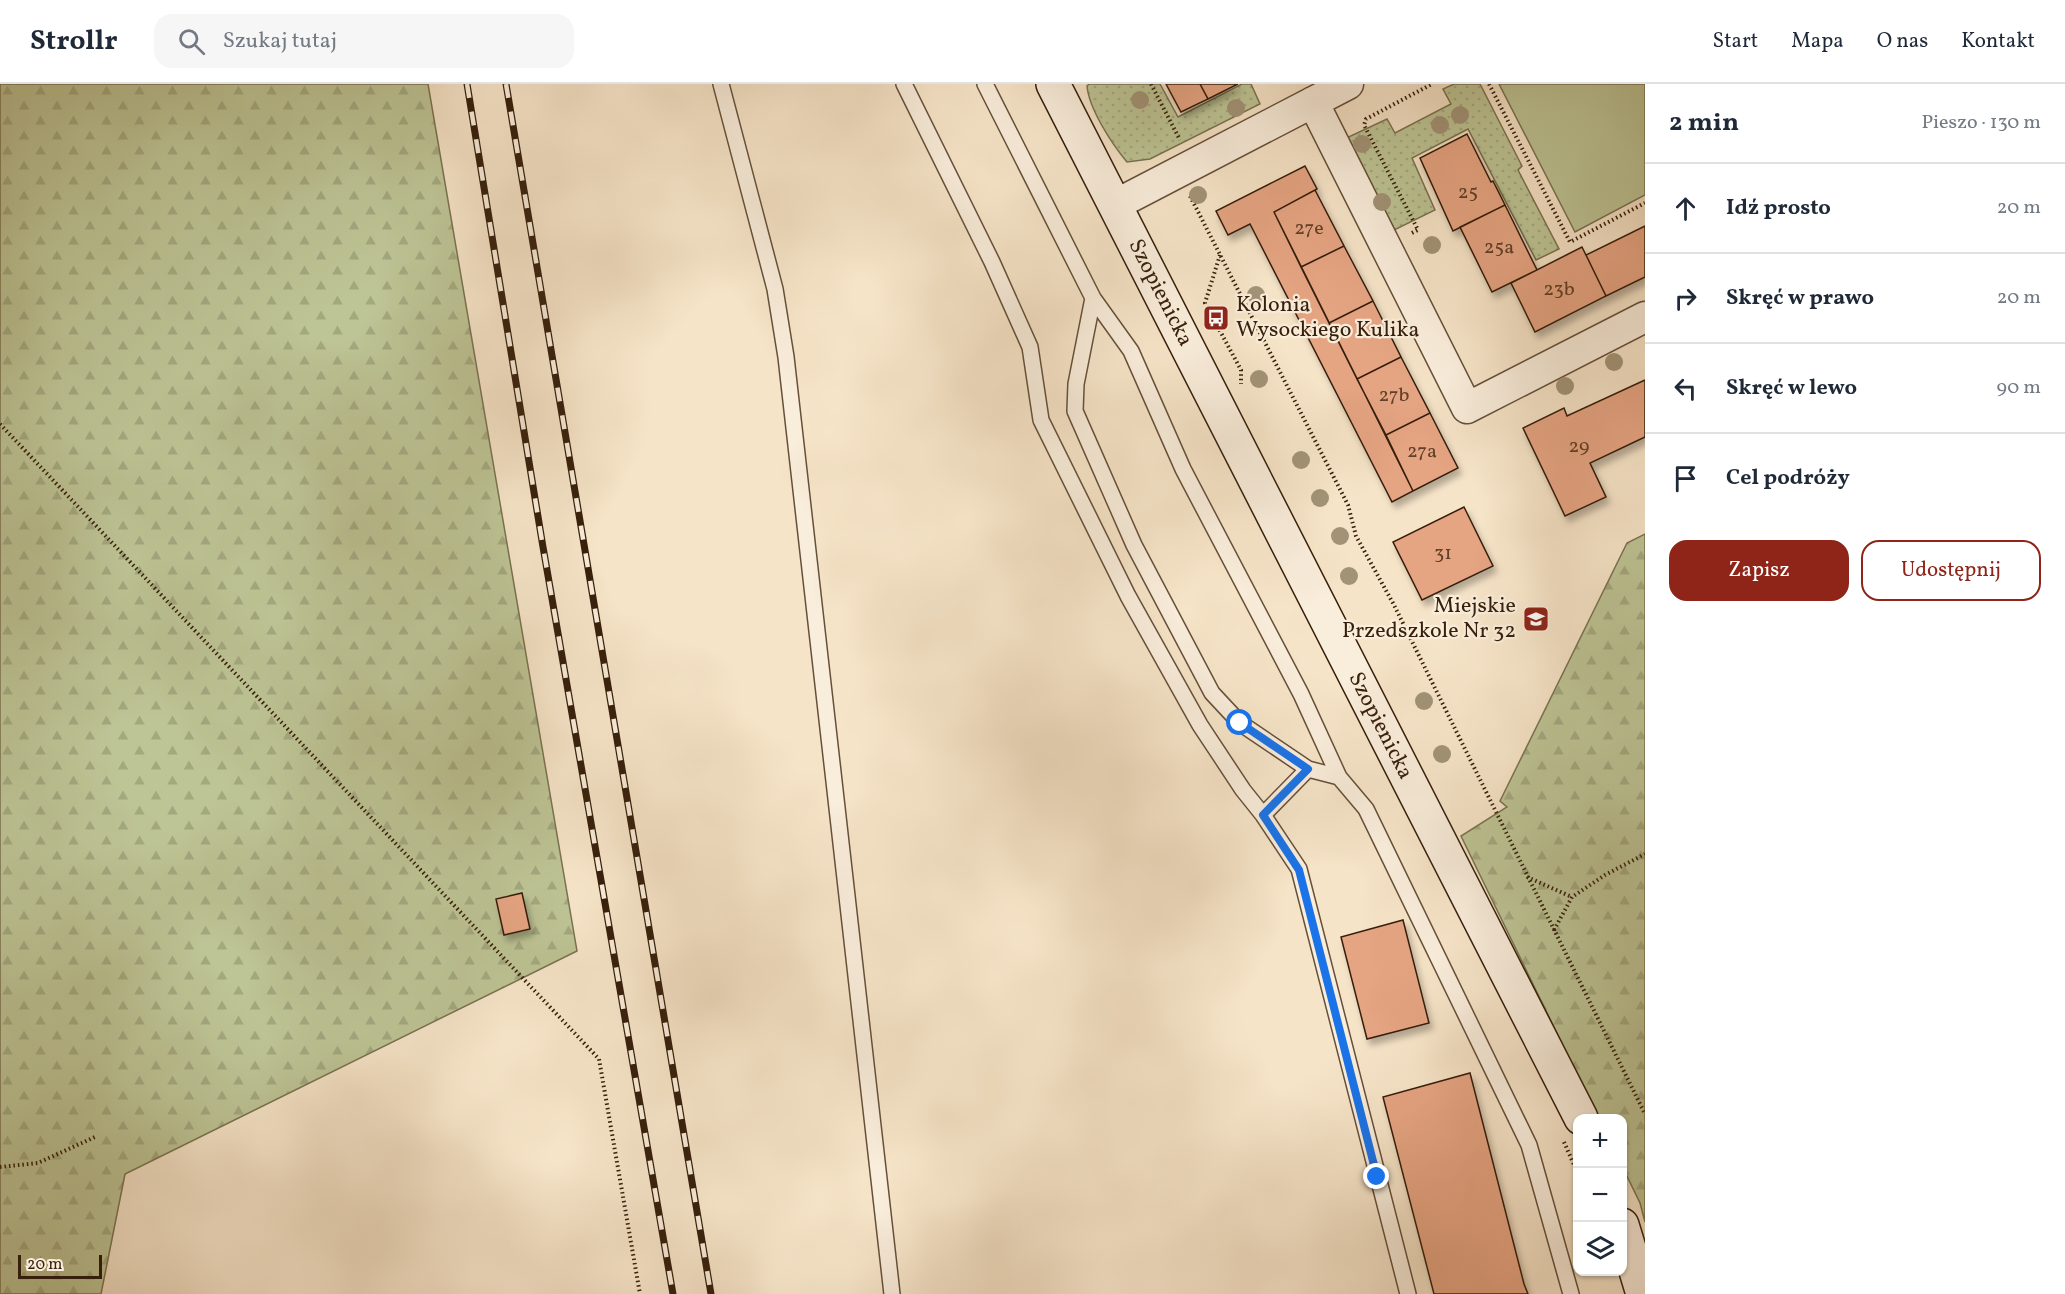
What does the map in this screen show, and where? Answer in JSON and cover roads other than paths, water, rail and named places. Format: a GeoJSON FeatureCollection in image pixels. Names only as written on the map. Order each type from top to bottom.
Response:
{"type":"FeatureCollection","features":[{"type":"Feature","properties":{"kind":"street","name":"Szopienicka"},"geometry":{"type":"LineString","coordinates":[[1053,84],[1578,1114]]}},
{"type":"Feature","properties":{"kind":"street"},"geometry":{"type":"LineString","coordinates":[[1115,206],[1348,84]]}},
{"type":"Feature","properties":{"kind":"street"},"geometry":{"type":"LineString","coordinates":[[1313,102],[1467,408],[1645,317]]}},
{"type":"Feature","properties":{"kind":"street"},"geometry":{"type":"LineString","coordinates":[[1627,1239],[1643,1294]]}},
{"type":"Feature","properties":{"kind":"lane"},"geometry":{"type":"LineString","coordinates":[[721,84],[775,289],[786,357],[892,1294]]}},
{"type":"Feature","properties":{"kind":"lane"},"geometry":{"type":"LineString","coordinates":[[904,84],[992,262],[1030,346],[1041,420],[1128,596],[1200,725],[1299,870],[1408,1294]]}},
{"type":"Feature","properties":{"kind":"lane"},"geometry":{"type":"LineString","coordinates":[[985,84],[1093,298],[1131,351],[1184,469],[1301,694],[1339,777],[1366,809],[1529,1145],[1571,1294]]}},
{"type":"Feature","properties":{"kind":"lane"},"geometry":{"type":"LineString","coordinates":[[1093,298],[1076,384],[1075,411],[1134,545],[1212,693],[1240,723],[1308,769],[1339,777]]}},
{"type":"Feature","properties":{"kind":"lane"},"geometry":{"type":"LineString","coordinates":[[1263,815],[1308,769]]}},
{"type":"Feature","properties":{"kind":"railway"},"geometry":{"type":"LineString","coordinates":[[467,84],[543,547],[673,1294]]}},
{"type":"Feature","properties":{"kind":"railway"},"geometry":{"type":"LineString","coordinates":[[506,84],[711,1294]]}},
{"type":"Feature","properties":{"kind":"place","name":"Kolonia Wysockiego Kulika"},"geometry":{"type":"Point","coordinates":[1216,318]}},
{"type":"Feature","properties":{"kind":"place","name":"Miejskie Przedszkole Nr 32"},"geometry":{"type":"Point","coordinates":[1536,619]}}]}
